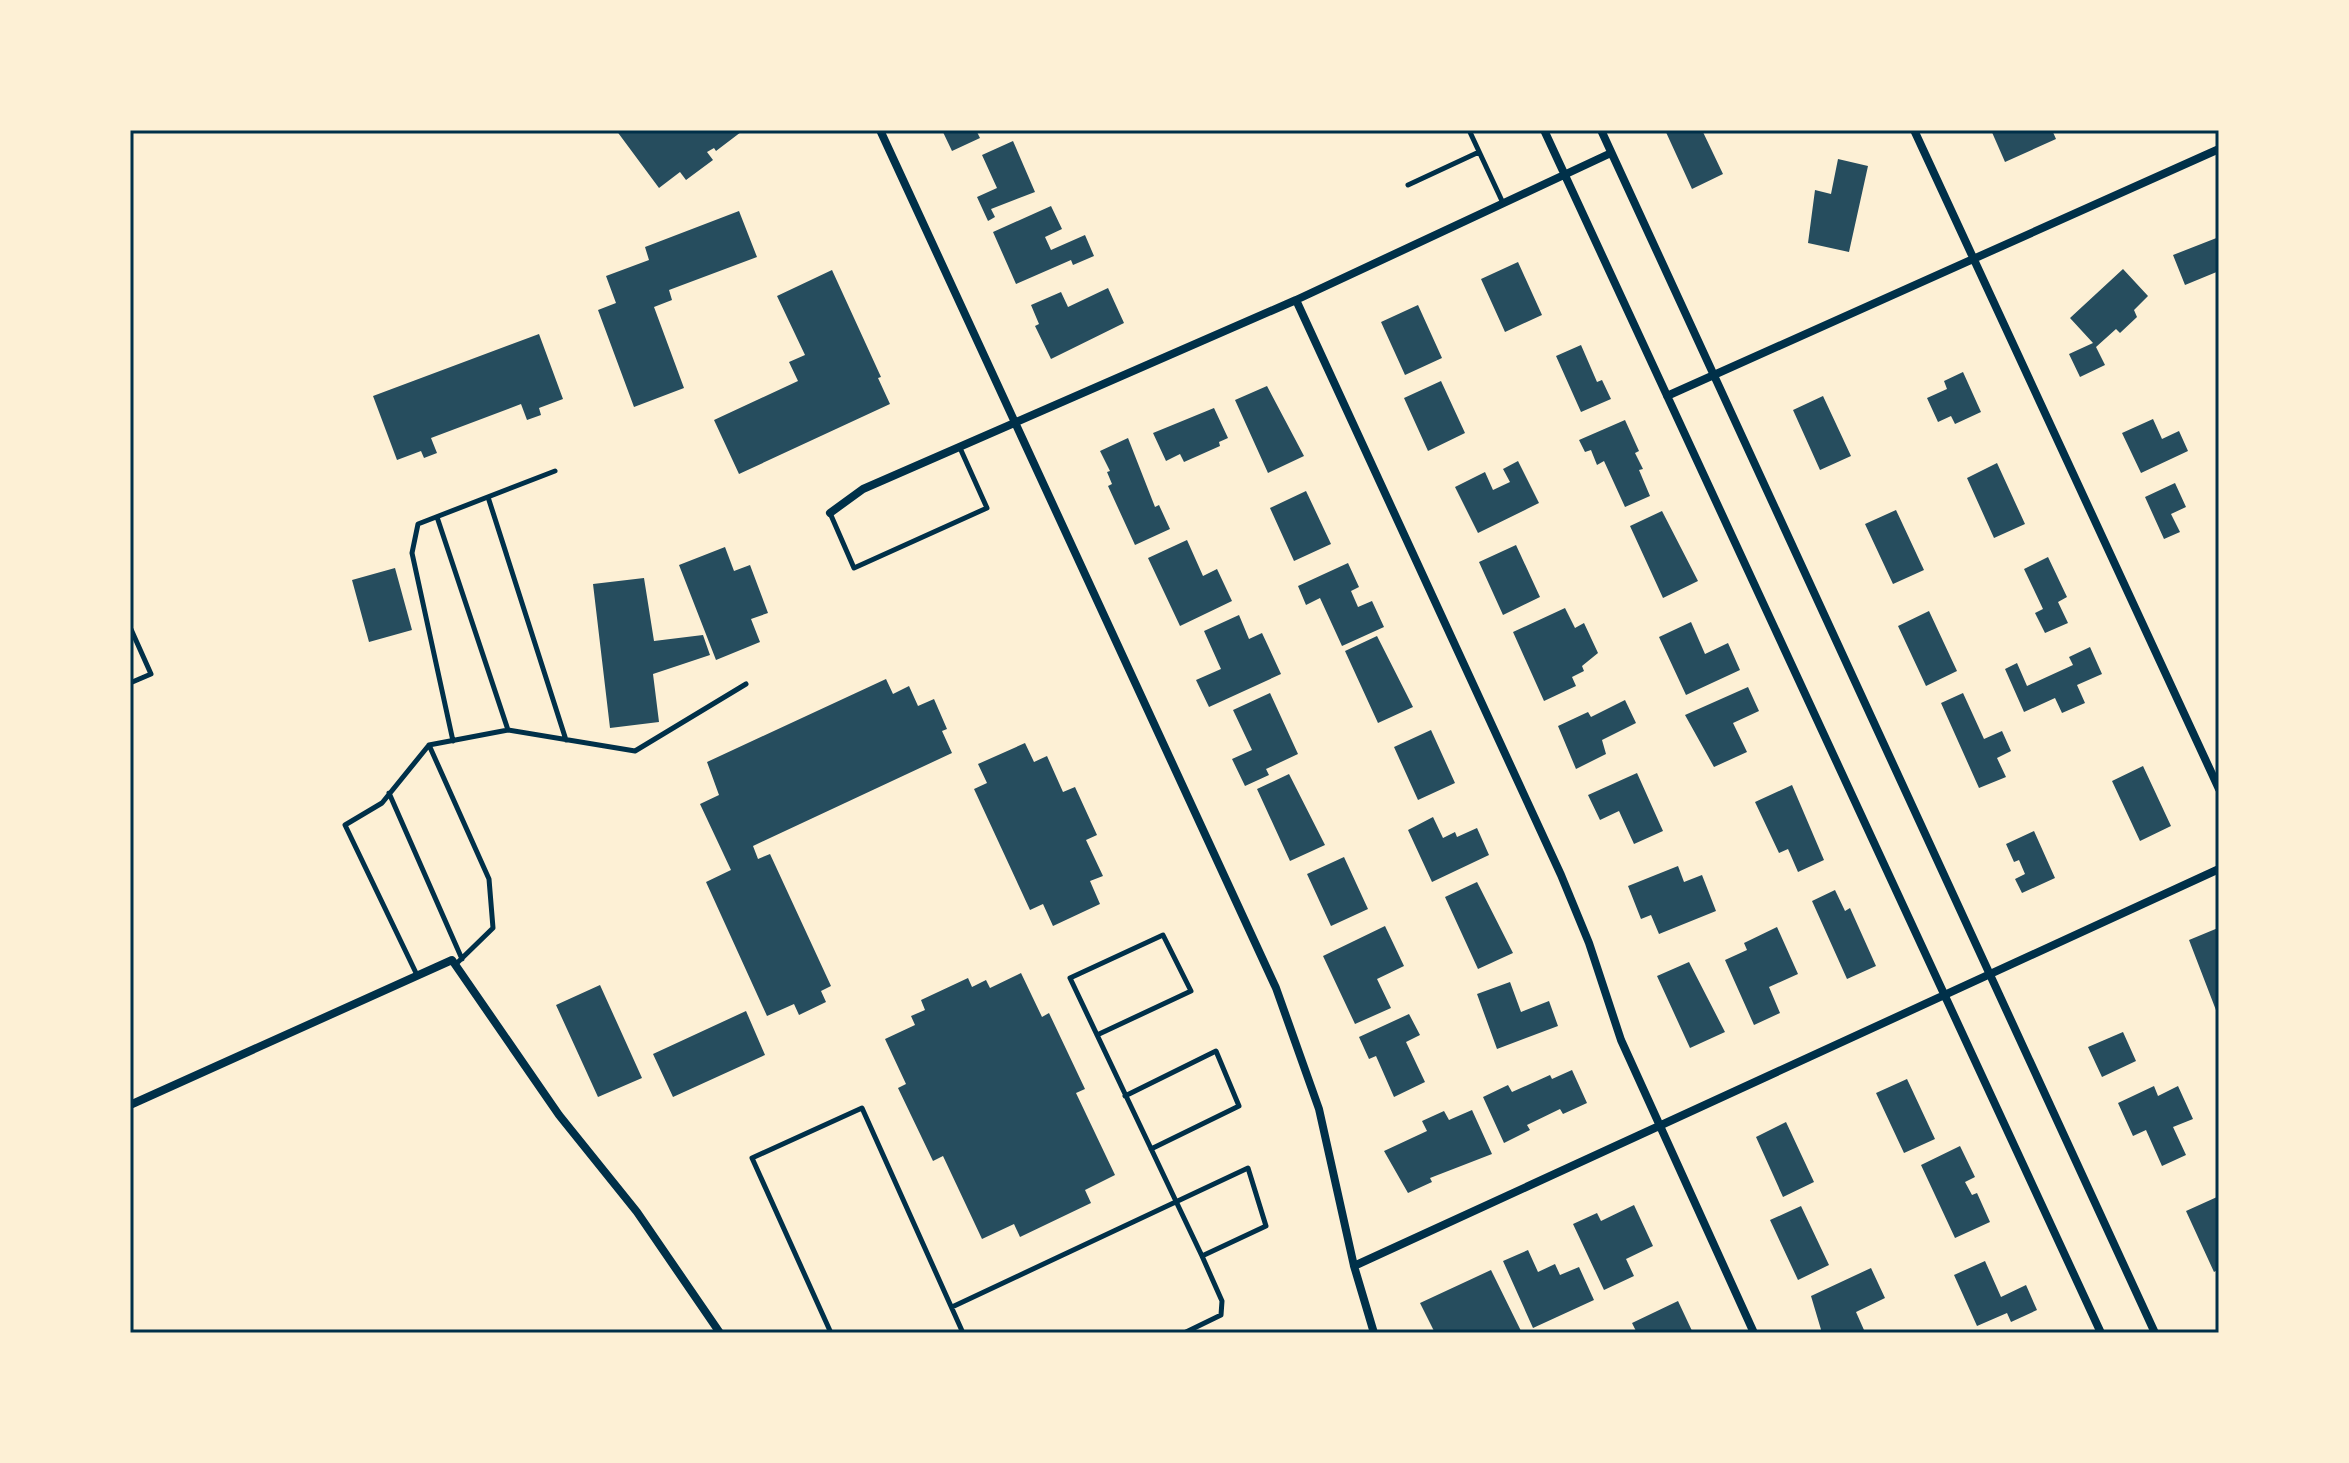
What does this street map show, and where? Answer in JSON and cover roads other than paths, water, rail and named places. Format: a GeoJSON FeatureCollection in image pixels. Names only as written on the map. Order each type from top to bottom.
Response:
{"type":"FeatureCollection","features":[{"type":"Feature","properties":{"kind":"street"},"geometry":{"type":"LineString","coordinates":[[880,130],[1017,423],[1297,1040],[1319,1109],[1354,1266],[1374,1333]]}},
{"type":"Feature","properties":{"kind":"street"},"geometry":{"type":"LineString","coordinates":[[1544,130],[2101,1333]]}},
{"type":"Feature","properties":{"kind":"street"},"geometry":{"type":"LineString","coordinates":[[1601,130],[2155,1333]]}},
{"type":"Feature","properties":{"kind":"street"},"geometry":{"type":"LineString","coordinates":[[1914,130],[2219,789]]}},
{"type":"Feature","properties":{"kind":"street"},"geometry":{"type":"LineString","coordinates":[[1667,396],[2219,149]]}},
{"type":"Feature","properties":{"kind":"street"},"geometry":{"type":"LineString","coordinates":[[830,513],[863,489],[1296,300],[1611,153]]}},
{"type":"Feature","properties":{"kind":"street"},"geometry":{"type":"LineString","coordinates":[[1296,300],[1561,875],[1589,943],[1621,1040],[1754,1333]]}},
{"type":"Feature","properties":{"kind":"street"},"geometry":{"type":"LineString","coordinates":[[1354,1266],[1657,1124],[1991,976],[2219,869]]}},
{"type":"Feature","properties":{"kind":"street"},"geometry":{"type":"LineString","coordinates":[[130,1105],[457,961],[559,1115],[637,1212],[720,1333]]}},
{"type":"Feature","properties":{"kind":"lane"},"geometry":{"type":"LineString","coordinates":[[1469,130],[1503,203]]}},
{"type":"Feature","properties":{"kind":"lane"},"geometry":{"type":"LineString","coordinates":[[1408,185],[1479,152]]}},
{"type":"Feature","properties":{"kind":"lane"},"geometry":{"type":"LineString","coordinates":[[830,513],[854,568],[987,508],[960,448]]}},
{"type":"Feature","properties":{"kind":"lane"},"geometry":{"type":"LineString","coordinates":[[453,741],[412,553],[418,524],[555,471]]}},
{"type":"Feature","properties":{"kind":"lane"},"geometry":{"type":"LineString","coordinates":[[488,497],[566,741]]}},
{"type":"Feature","properties":{"kind":"lane"},"geometry":{"type":"LineString","coordinates":[[437,517],[508,730]]}},
{"type":"Feature","properties":{"kind":"lane"},"geometry":{"type":"LineString","coordinates":[[130,627],[151,674],[130,683]]}},
{"type":"Feature","properties":{"kind":"lane"},"geometry":{"type":"LineString","coordinates":[[417,976],[345,825],[382,803],[429,745],[508,730],[635,751],[746,684]]}},
{"type":"Feature","properties":{"kind":"lane"},"geometry":{"type":"LineString","coordinates":[[389,793],[457,961],[493,928],[489,879],[429,745]]}},
{"type":"Feature","properties":{"kind":"lane"},"geometry":{"type":"LineString","coordinates":[[1097,1035],[1191,991],[1163,935],[1070,978],[1222,1301],[1221,1315],[1184,1333]]}},
{"type":"Feature","properties":{"kind":"lane"},"geometry":{"type":"LineString","coordinates":[[1125,1096],[1216,1051],[1239,1106],[1151,1149]]}},
{"type":"Feature","properties":{"kind":"lane"},"geometry":{"type":"LineString","coordinates":[[831,1333],[752,1158],[862,1108],[963,1333]]}},
{"type":"Feature","properties":{"kind":"lane"},"geometry":{"type":"LineString","coordinates":[[952,1307],[1248,1168],[1266,1226],[1202,1256]]}}]}
